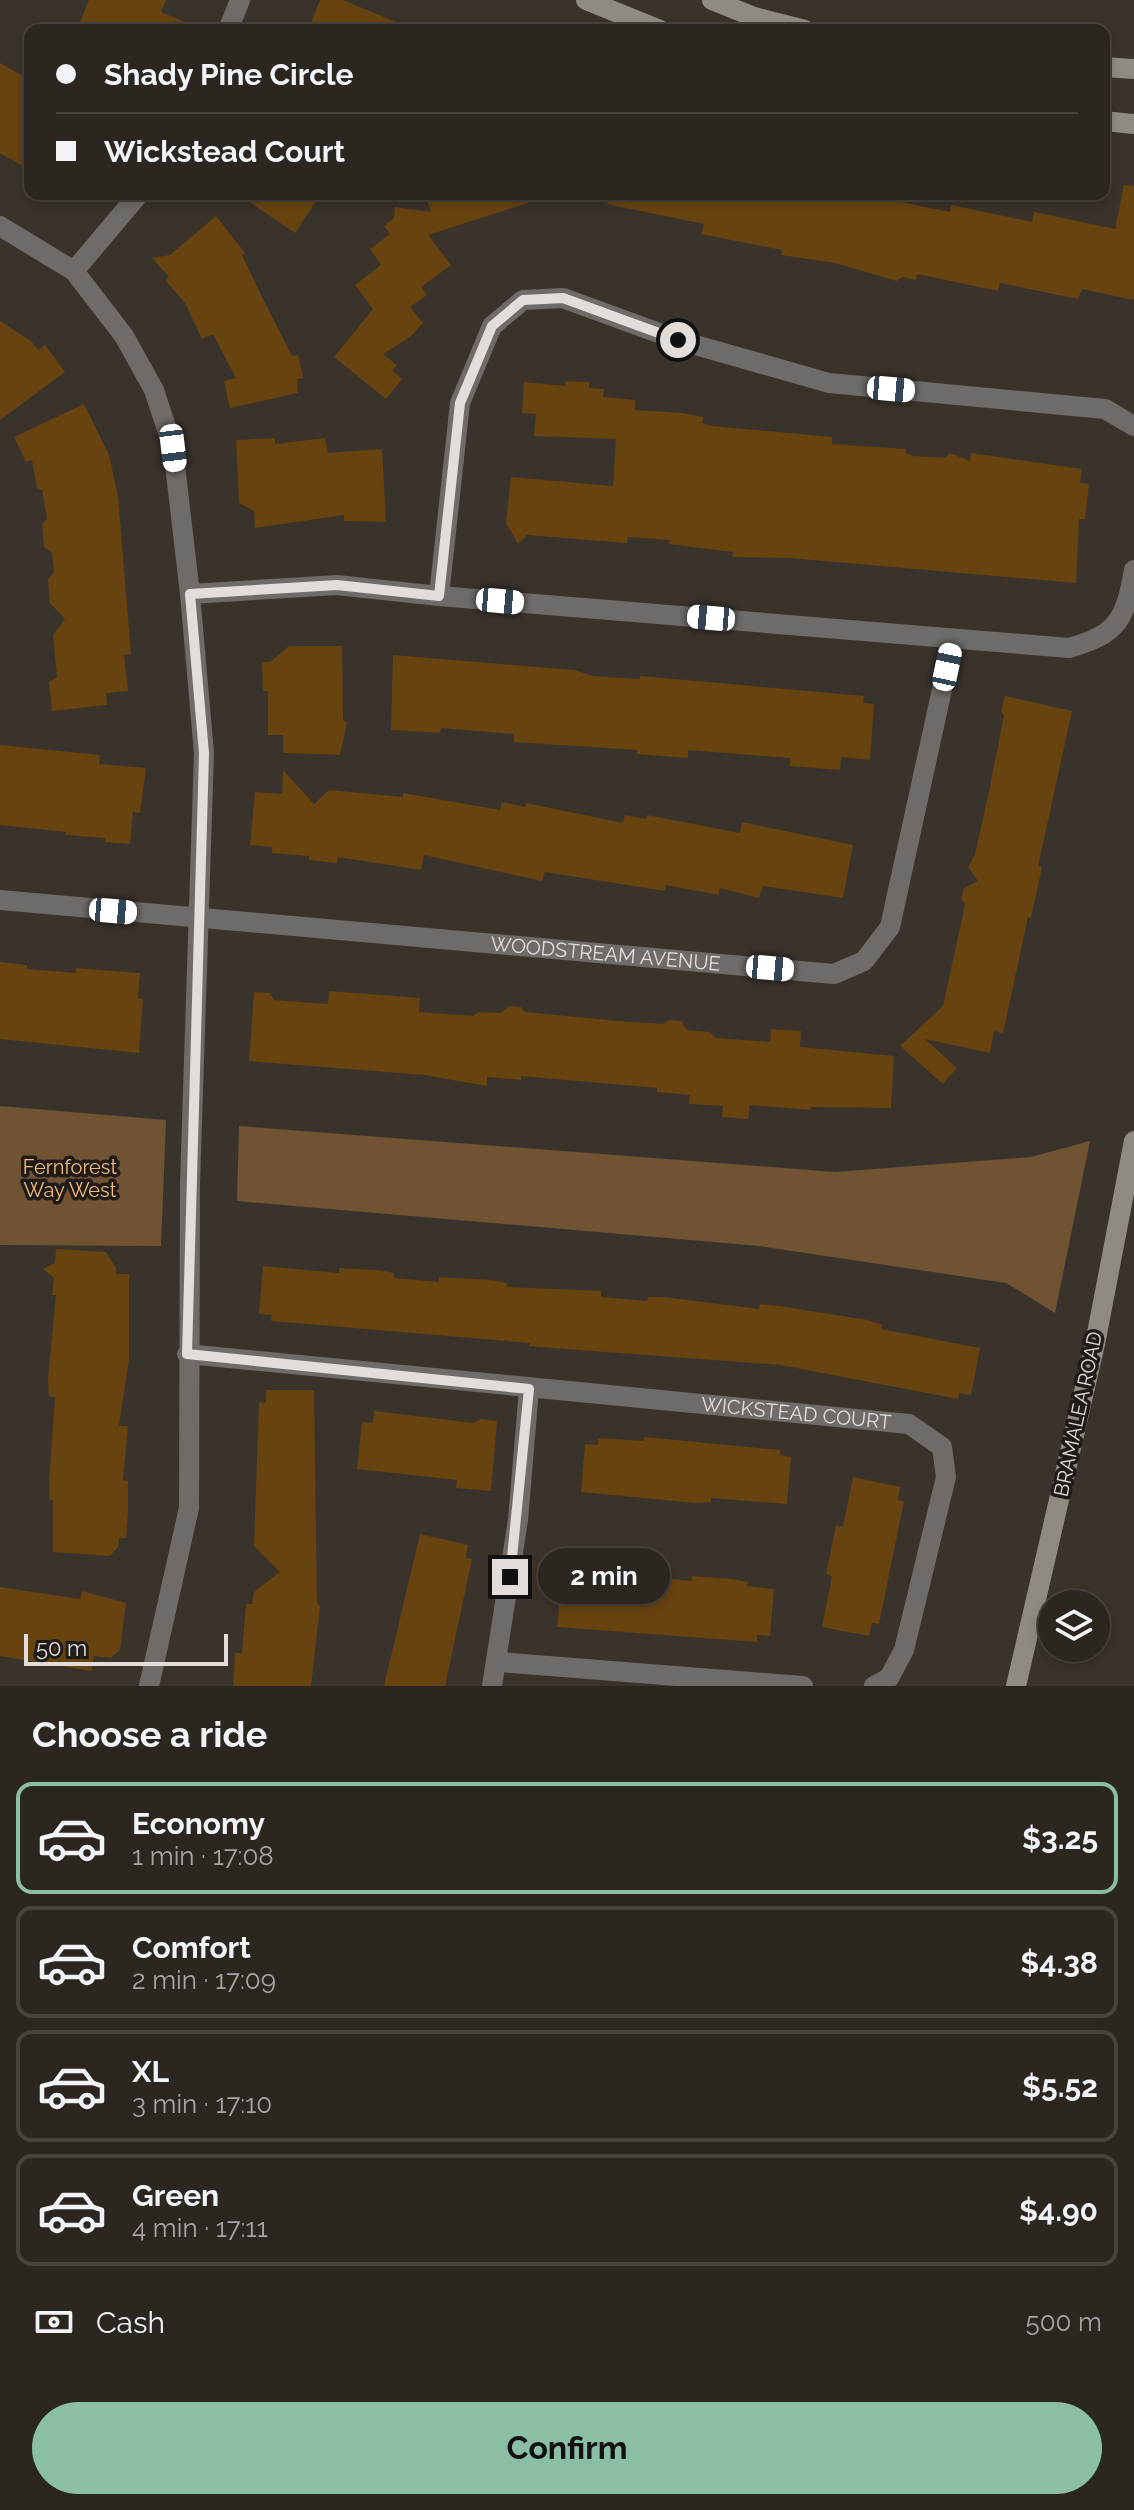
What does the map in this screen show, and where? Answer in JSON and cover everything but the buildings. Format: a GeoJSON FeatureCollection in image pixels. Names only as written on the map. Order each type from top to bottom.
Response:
{"type":"FeatureCollection","features":[{"type":"Feature","properties":{"kind":"main road"},"geometry":{"type":"LineString","coordinates":[[586,0],[645,24]]}},
{"type":"Feature","properties":{"kind":"main road"},"geometry":{"type":"LineString","coordinates":[[712,0],[781,24]]}},
{"type":"Feature","properties":{"kind":"main road"},"geometry":{"type":"LineString","coordinates":[[1110,67],[1134,69]]}},
{"type":"Feature","properties":{"kind":"main road"},"geometry":{"type":"LineString","coordinates":[[1110,122],[1134,124]]}},
{"type":"Feature","properties":{"kind":"main road","name":"BRAMALEA ROAD"},"geometry":{"type":"LineString","coordinates":[[1016,1686],[1095,1344],[1134,1141]]}},
{"type":"Feature","properties":{"kind":"street"},"geometry":{"type":"LineString","coordinates":[[230,24],[240,0]]}},
{"type":"Feature","properties":{"kind":"street"},"geometry":{"type":"LineString","coordinates":[[74,271],[134,200]]}},
{"type":"Feature","properties":{"kind":"street"},"geometry":{"type":"LineString","coordinates":[[0,226],[74,271],[124,336],[154,390],[173,448],[190,594],[204,753],[187,1354],[189,1508],[149,1686]]}},
{"type":"Feature","properties":{"kind":"street"},"geometry":{"type":"LineString","coordinates":[[439,596],[460,403],[492,326],[523,300],[563,298],[678,340],[829,383],[1105,409],[1134,426]]}},
{"type":"Feature","properties":{"kind":"street"},"geometry":{"type":"LineString","coordinates":[[190,594],[337,585],[1069,648],[1098,640],[1126,612],[1134,570]]}},
{"type":"Feature","properties":{"kind":"street","name":"WOODSTREAM AVENUE"},"geometry":{"type":"LineString","coordinates":[[0,900],[198,920],[834,974],[864,961],[890,927],[953,639]]}},
{"type":"Feature","properties":{"kind":"street","name":"WICKSTEAD COURT"},"geometry":{"type":"LineString","coordinates":[[187,1354],[909,1424],[942,1447],[946,1477],[904,1650],[889,1678],[874,1686]]}},
{"type":"Feature","properties":{"kind":"street"},"geometry":{"type":"LineString","coordinates":[[492,1686],[499,1662],[518,1520],[529,1389]]}},
{"type":"Feature","properties":{"kind":"street"},"geometry":{"type":"LineString","coordinates":[[499,1662],[803,1686]]}},
{"type":"Feature","properties":{"kind":"green space","name":"Fernforest Way West"},"geometry":{"type":"Polygon","coordinates":[[[0,1106],[166,1120],[161,1246],[0,1245],[0,1106]]]}},
{"type":"Feature","properties":{"kind":"green space"},"geometry":{"type":"Polygon","coordinates":[[[239,1126],[835,1172],[1031,1157],[1090,1141],[1055,1313],[1006,1283],[759,1246],[237,1201],[239,1126]]]}},
{"type":"Feature","properties":{"kind":"route"},"geometry":{"type":"LineString","coordinates":[[510,1577],[529,1389],[187,1354],[204,753],[190,594],[337,585],[439,596],[460,403],[492,326],[523,300],[563,298],[678,340]]}}]}
